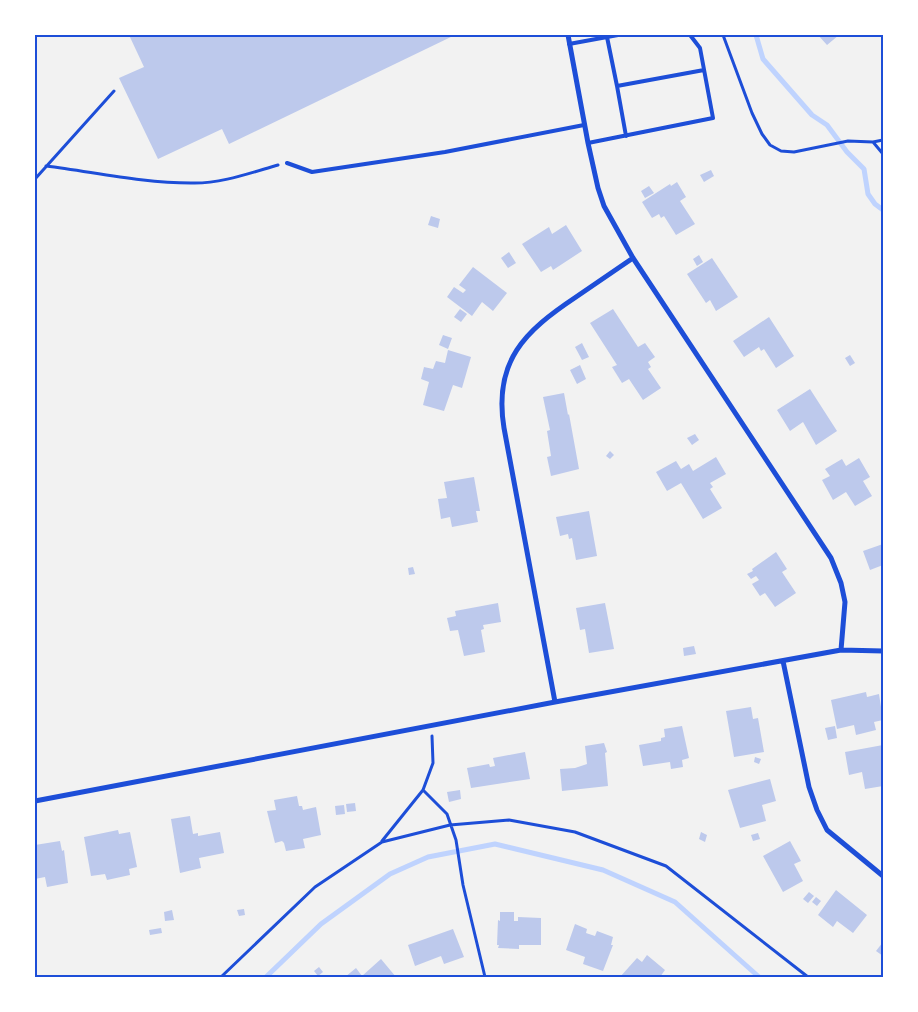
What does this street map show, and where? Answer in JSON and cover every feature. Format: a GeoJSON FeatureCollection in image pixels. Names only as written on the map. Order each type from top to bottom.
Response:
{"type":"FeatureCollection","features":[{"type":"Feature","properties":{"kind":"street"},"geometry":{"type":"LineString","coordinates":[[568,35],[584,125],[598,188],[604,206],[633,258],[831,558],[841,583],[845,602],[841,650]]}},
{"type":"Feature","properties":{"kind":"street"},"geometry":{"type":"LineString","coordinates":[[555,702],[504,428],[501,410],[502,390],[512,359],[526,338],[546,317],[633,258]]}},
{"type":"Feature","properties":{"kind":"street"},"geometry":{"type":"LineString","coordinates":[[35,801],[555,702],[841,650],[883,651]]}},
{"type":"Feature","properties":{"kind":"street"},"geometry":{"type":"LineString","coordinates":[[783,662],[809,787],[817,810],[827,830],[883,876]]}},
{"type":"Feature","properties":{"kind":"lane"},"geometry":{"type":"LineString","coordinates":[[569,44],[618,35]]}},
{"type":"Feature","properties":{"kind":"lane"},"geometry":{"type":"LineString","coordinates":[[588,143],[713,118],[700,48],[690,35]]}},
{"type":"Feature","properties":{"kind":"lane"},"geometry":{"type":"LineString","coordinates":[[608,37],[626,136]]}},
{"type":"Feature","properties":{"kind":"lane"},"geometry":{"type":"LineString","coordinates":[[617,86],[704,70]]}},
{"type":"Feature","properties":{"kind":"lane"},"geometry":{"type":"LineString","coordinates":[[287,163],[312,172],[445,152],[584,125]]}},
{"type":"Feature","properties":{"kind":"path"},"geometry":{"type":"LineString","coordinates":[[723,35],[752,113],[762,134],[770,145],[781,151],[794,152],[848,141],[873,142],[883,140]]}},
{"type":"Feature","properties":{"kind":"path"},"geometry":{"type":"LineString","coordinates":[[35,179],[114,91]]}},
{"type":"Feature","properties":{"kind":"path"},"geometry":{"type":"LineString","coordinates":[[873,142],[883,154]]}},
{"type":"Feature","properties":{"kind":"path"},"geometry":{"type":"LineString","coordinates":[[46,166],[142,179],[193,183],[223,179],[287,163]]}},
{"type":"Feature","properties":{"kind":"path"},"geometry":{"type":"LineString","coordinates":[[221,977],[315,887],[382,842],[423,790],[433,763],[432,726]]}},
{"type":"Feature","properties":{"kind":"path"},"geometry":{"type":"LineString","coordinates":[[423,790],[447,814],[456,840],[463,885],[485,977]]}},
{"type":"Feature","properties":{"kind":"path"},"geometry":{"type":"LineString","coordinates":[[382,842],[450,825],[509,820],[575,832],[666,866],[808,977]]}},
{"type":"Feature","properties":{"kind":"building"},"geometry":{"type":"Polygon","coordinates":[[[129,35],[455,35],[229,144],[222,129],[158,159],[119,78],[144,67],[129,35]]]}},
{"type":"Feature","properties":{"kind":"building"},"geometry":{"type":"Polygon","coordinates":[[[818,35],[839,35],[827,45],[818,35]]]}},
{"type":"Feature","properties":{"kind":"building"},"geometry":{"type":"Polygon","coordinates":[[[711,170],[714,176],[704,182],[700,175],[711,170]]]}},
{"type":"Feature","properties":{"kind":"building"},"geometry":{"type":"Polygon","coordinates":[[[677,182],[686,197],[680,201],[695,224],[676,235],[664,216],[661,218],[659,214],[652,218],[642,202],[670,184],[671,186],[677,182]]]}},
{"type":"Feature","properties":{"kind":"building"},"geometry":{"type":"Polygon","coordinates":[[[649,186],[654,193],[645,198],[641,191],[649,186]]]}},
{"type":"Feature","properties":{"kind":"building"},"geometry":{"type":"Polygon","coordinates":[[[431,216],[440,219],[438,228],[428,225],[431,216]]]}},
{"type":"Feature","properties":{"kind":"building"},"geometry":{"type":"Polygon","coordinates":[[[566,225],[582,251],[553,270],[551,266],[541,272],[522,244],[549,227],[552,234],[566,225]]]}},
{"type":"Feature","properties":{"kind":"building"},"geometry":{"type":"Polygon","coordinates":[[[509,252],[516,263],[508,268],[501,258],[509,252]]]}},
{"type":"Feature","properties":{"kind":"building"},"geometry":{"type":"Polygon","coordinates":[[[699,255],[703,262],[697,266],[693,259],[699,255]]]}},
{"type":"Feature","properties":{"kind":"building"},"geometry":{"type":"Polygon","coordinates":[[[712,258],[738,297],[716,311],[710,300],[706,303],[687,274],[712,258]]]}},
{"type":"Feature","properties":{"kind":"building"},"geometry":{"type":"Polygon","coordinates":[[[473,267],[507,293],[493,311],[482,302],[472,316],[447,297],[454,287],[463,293],[466,290],[459,285],[473,267]]]}},
{"type":"Feature","properties":{"kind":"building"},"geometry":{"type":"Polygon","coordinates":[[[460,309],[467,314],[461,322],[454,317],[460,309]]]}},
{"type":"Feature","properties":{"kind":"building"},"geometry":{"type":"Polygon","coordinates":[[[613,309],[638,347],[645,343],[655,357],[648,362],[651,367],[648,369],[661,388],[643,400],[629,379],[622,383],[612,367],[617,365],[590,323],[613,309]]]}},
{"type":"Feature","properties":{"kind":"building"},"geometry":{"type":"Polygon","coordinates":[[[769,317],[794,356],[776,368],[764,349],[761,351],[759,347],[744,357],[733,341],[769,317]]]}},
{"type":"Feature","properties":{"kind":"building"},"geometry":{"type":"Polygon","coordinates":[[[443,335],[452,338],[448,349],[439,345],[443,335]]]}},
{"type":"Feature","properties":{"kind":"building"},"geometry":{"type":"Polygon","coordinates":[[[582,343],[589,357],[582,360],[575,347],[582,343]]]}},
{"type":"Feature","properties":{"kind":"building"},"geometry":{"type":"Polygon","coordinates":[[[448,350],[471,357],[462,388],[453,385],[444,411],[423,405],[429,382],[421,379],[424,367],[433,369],[436,361],[445,363],[448,350]]]}},
{"type":"Feature","properties":{"kind":"building"},"geometry":{"type":"Polygon","coordinates":[[[850,355],[855,363],[850,366],[845,358],[850,355]]]}},
{"type":"Feature","properties":{"kind":"building"},"geometry":{"type":"Polygon","coordinates":[[[580,365],[586,379],[577,384],[570,370],[580,365]]]}},
{"type":"Feature","properties":{"kind":"building"},"geometry":{"type":"Polygon","coordinates":[[[810,389],[837,431],[816,445],[803,422],[790,431],[777,410],[810,389]]]}},
{"type":"Feature","properties":{"kind":"building"},"geometry":{"type":"Polygon","coordinates":[[[564,393],[579,469],[551,476],[547,457],[551,456],[547,431],[550,430],[543,397],[564,393]]]}},
{"type":"Feature","properties":{"kind":"building"},"geometry":{"type":"Polygon","coordinates":[[[695,434],[699,440],[692,445],[687,438],[695,434]]]}},
{"type":"Feature","properties":{"kind":"building"},"geometry":{"type":"Polygon","coordinates":[[[610,451],[614,455],[610,459],[606,456],[610,451]]]}},
{"type":"Feature","properties":{"kind":"building"},"geometry":{"type":"Polygon","coordinates":[[[716,457],[726,474],[710,483],[713,487],[710,489],[722,508],[703,519],[681,483],[667,491],[656,472],[676,461],[681,469],[689,464],[693,471],[716,457]]]}},
{"type":"Feature","properties":{"kind":"building"},"geometry":{"type":"Polygon","coordinates":[[[859,458],[870,477],[863,481],[872,496],[855,506],[846,492],[833,500],[822,480],[830,476],[825,469],[842,459],[846,466],[859,458]]]}},
{"type":"Feature","properties":{"kind":"building"},"geometry":{"type":"Polygon","coordinates":[[[474,477],[480,511],[476,511],[478,522],[452,527],[450,517],[441,519],[438,499],[447,498],[444,482],[474,477]]]}},
{"type":"Feature","properties":{"kind":"building"},"geometry":{"type":"Polygon","coordinates":[[[589,511],[597,556],[576,560],[572,538],[569,539],[568,534],[560,536],[556,517],[589,511]]]}},
{"type":"Feature","properties":{"kind":"building"},"geometry":{"type":"Polygon","coordinates":[[[883,544],[883,565],[870,570],[863,551],[883,544]]]}},
{"type":"Feature","properties":{"kind":"building"},"geometry":{"type":"Polygon","coordinates":[[[776,552],[787,569],[782,572],[796,593],[775,607],[765,593],[760,596],[752,584],[759,580],[756,576],[751,579],[747,574],[776,552]]]}},
{"type":"Feature","properties":{"kind":"building"},"geometry":{"type":"Polygon","coordinates":[[[413,567],[415,574],[409,575],[408,568],[413,567]]]}},
{"type":"Feature","properties":{"kind":"building"},"geometry":{"type":"Polygon","coordinates":[[[498,603],[501,622],[483,625],[484,629],[481,630],[485,652],[464,656],[458,630],[450,631],[447,618],[456,616],[455,611],[498,603]]]}},
{"type":"Feature","properties":{"kind":"building"},"geometry":{"type":"Polygon","coordinates":[[[605,603],[614,649],[589,653],[585,629],[580,630],[576,608],[605,603]]]}},
{"type":"Feature","properties":{"kind":"building"},"geometry":{"type":"Polygon","coordinates":[[[694,646],[696,654],[684,656],[683,648],[694,646]]]}},
{"type":"Feature","properties":{"kind":"building"},"geometry":{"type":"Polygon","coordinates":[[[866,692],[867,697],[879,694],[883,720],[874,722],[876,730],[856,735],[854,725],[837,729],[831,700],[866,692]]]}},
{"type":"Feature","properties":{"kind":"building"},"geometry":{"type":"Polygon","coordinates":[[[751,707],[753,719],[758,718],[764,752],[734,757],[726,711],[751,707]]]}},
{"type":"Feature","properties":{"kind":"building"},"geometry":{"type":"Polygon","coordinates":[[[682,726],[689,758],[682,760],[683,767],[671,769],[670,762],[643,766],[639,745],[661,741],[661,738],[665,737],[664,729],[682,726]]]}},
{"type":"Feature","properties":{"kind":"building"},"geometry":{"type":"Polygon","coordinates":[[[835,726],[837,738],[828,740],[825,728],[835,726]]]}},
{"type":"Feature","properties":{"kind":"building"},"geometry":{"type":"Polygon","coordinates":[[[604,743],[607,752],[605,753],[608,786],[562,791],[560,769],[575,768],[587,764],[585,746],[604,743]]]}},
{"type":"Feature","properties":{"kind":"building"},"geometry":{"type":"Polygon","coordinates":[[[883,745],[883,786],[865,789],[862,772],[849,775],[845,752],[883,745]]]}},
{"type":"Feature","properties":{"kind":"building"},"geometry":{"type":"Polygon","coordinates":[[[525,752],[530,779],[471,788],[467,768],[489,764],[490,767],[495,766],[493,758],[525,752]]]}},
{"type":"Feature","properties":{"kind":"building"},"geometry":{"type":"Polygon","coordinates":[[[755,757],[761,759],[759,764],[754,762],[755,757]]]}},
{"type":"Feature","properties":{"kind":"building"},"geometry":{"type":"Polygon","coordinates":[[[770,779],[776,801],[762,805],[766,821],[740,828],[728,790],[770,779]]]}},
{"type":"Feature","properties":{"kind":"building"},"geometry":{"type":"Polygon","coordinates":[[[460,790],[461,799],[449,802],[447,792],[460,790]]]}},
{"type":"Feature","properties":{"kind":"building"},"geometry":{"type":"Polygon","coordinates":[[[297,796],[299,806],[302,806],[303,810],[316,807],[321,835],[303,839],[305,848],[286,851],[282,841],[275,843],[267,811],[276,810],[274,800],[297,796]]]}},
{"type":"Feature","properties":{"kind":"building"},"geometry":{"type":"Polygon","coordinates":[[[355,803],[356,811],[347,812],[346,804],[355,803]]]}},
{"type":"Feature","properties":{"kind":"building"},"geometry":{"type":"Polygon","coordinates":[[[344,805],[345,814],[336,815],[335,806],[344,805]]]}},
{"type":"Feature","properties":{"kind":"building"},"geometry":{"type":"Polygon","coordinates":[[[190,816],[193,834],[198,833],[198,836],[220,832],[224,853],[199,858],[201,868],[180,873],[171,819],[190,816]]]}},
{"type":"Feature","properties":{"kind":"building"},"geometry":{"type":"Polygon","coordinates":[[[118,830],[119,834],[130,832],[137,867],[129,869],[130,875],[107,880],[105,874],[91,876],[84,837],[118,830]]]}},
{"type":"Feature","properties":{"kind":"building"},"geometry":{"type":"Polygon","coordinates":[[[701,832],[707,835],[705,842],[699,839],[701,832]]]}},
{"type":"Feature","properties":{"kind":"building"},"geometry":{"type":"Polygon","coordinates":[[[758,833],[760,839],[753,841],[751,835],[758,833]]]}},
{"type":"Feature","properties":{"kind":"building"},"geometry":{"type":"Polygon","coordinates":[[[60,841],[62,851],[64,850],[68,883],[47,887],[45,877],[35,879],[35,845],[60,841]]]}},
{"type":"Feature","properties":{"kind":"building"},"geometry":{"type":"Polygon","coordinates":[[[790,841],[801,861],[794,864],[803,881],[783,892],[763,856],[790,841]]]}},
{"type":"Feature","properties":{"kind":"building"},"geometry":{"type":"Polygon","coordinates":[[[836,890],[867,915],[853,933],[837,921],[833,927],[818,915],[836,890]]]}},
{"type":"Feature","properties":{"kind":"building"},"geometry":{"type":"Polygon","coordinates":[[[809,892],[814,896],[808,903],[803,899],[809,892]]]}},
{"type":"Feature","properties":{"kind":"building"},"geometry":{"type":"Polygon","coordinates":[[[816,897],[821,901],[817,906],[812,902],[816,897]]]}},
{"type":"Feature","properties":{"kind":"building"},"geometry":{"type":"Polygon","coordinates":[[[244,909],[245,915],[239,916],[237,910],[244,909]]]}},
{"type":"Feature","properties":{"kind":"building"},"geometry":{"type":"Polygon","coordinates":[[[172,910],[174,920],[165,921],[164,912],[172,910]]]}},
{"type":"Feature","properties":{"kind":"building"},"geometry":{"type":"Polygon","coordinates":[[[500,912],[514,912],[514,921],[518,921],[518,917],[541,918],[541,945],[519,945],[519,949],[498,948],[498,920],[500,921],[500,912]]]}},
{"type":"Feature","properties":{"kind":"building"},"geometry":{"type":"Polygon","coordinates":[[[575,924],[587,929],[586,933],[595,936],[597,931],[613,937],[611,945],[613,945],[603,971],[583,964],[585,957],[566,950],[575,924]]]}},
{"type":"Feature","properties":{"kind":"building"},"geometry":{"type":"Polygon","coordinates":[[[161,928],[162,933],[150,935],[149,930],[161,928]]]}},
{"type":"Feature","properties":{"kind":"building"},"geometry":{"type":"Polygon","coordinates":[[[453,929],[464,957],[444,964],[441,956],[415,966],[408,945],[453,929]]]}},
{"type":"Feature","properties":{"kind":"building"},"geometry":{"type":"Polygon","coordinates":[[[883,942],[883,956],[876,951],[883,942]]]}},
{"type":"Feature","properties":{"kind":"building"},"geometry":{"type":"Polygon","coordinates":[[[647,955],[665,970],[660,977],[620,977],[637,958],[642,962],[647,955]]]}},
{"type":"Feature","properties":{"kind":"building"},"geometry":{"type":"Polygon","coordinates":[[[381,959],[396,977],[345,977],[356,968],[362,976],[381,959]]]}},
{"type":"Feature","properties":{"kind":"building"},"geometry":{"type":"Polygon","coordinates":[[[319,967],[323,972],[318,976],[314,971],[319,967]]]}},
{"type":"Feature","properties":{"kind":"waterway"},"geometry":{"type":"LineString","coordinates":[[756,35],[763,59],[812,115],[827,125],[847,152],[864,169],[868,194],[875,204],[883,210]]}},
{"type":"Feature","properties":{"kind":"waterway"},"geometry":{"type":"LineString","coordinates":[[266,977],[321,924],[390,874],[428,857],[495,844],[603,870],[675,902],[759,977]]}}]}
